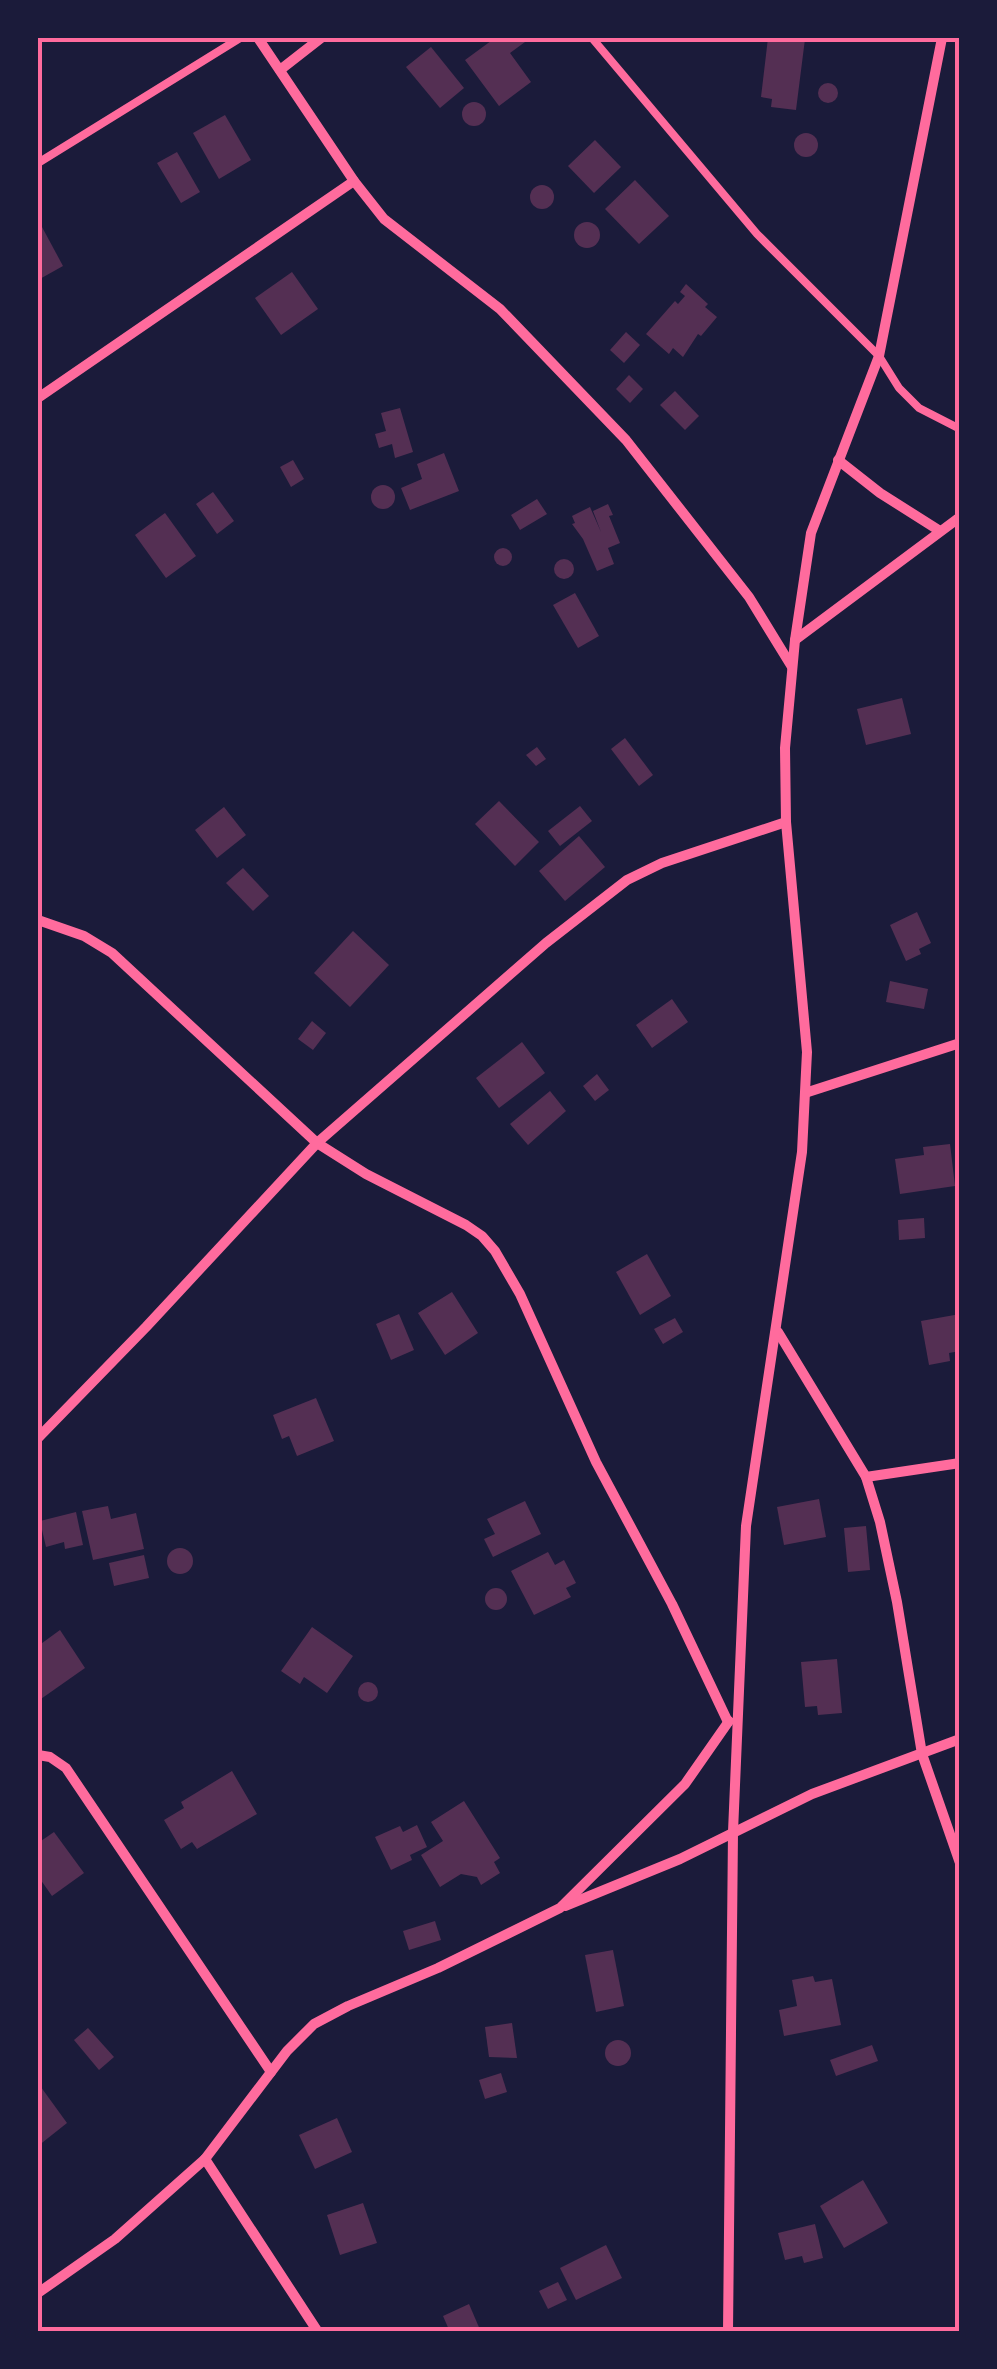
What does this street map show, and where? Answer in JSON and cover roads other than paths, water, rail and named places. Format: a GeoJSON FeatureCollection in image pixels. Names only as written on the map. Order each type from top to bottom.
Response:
{"type":"FeatureCollection","features":[{"type":"Feature","properties":{"kind":"street"},"geometry":{"type":"LineString","coordinates":[[258,38],[384,219],[500,309],[626,440],[750,597],[792,668]]}},
{"type":"Feature","properties":{"kind":"street"},"geometry":{"type":"LineString","coordinates":[[280,70],[322,38]]}},
{"type":"Feature","properties":{"kind":"street"},"geometry":{"type":"LineString","coordinates":[[728,2332],[733,1832],[746,1526],[802,1152],[808,1052],[786,822],[785,748],[792,668],[811,533],[879,356],[942,38]]}},
{"type":"Feature","properties":{"kind":"street"},"geometry":{"type":"LineString","coordinates":[[38,398],[354,180]]}},
{"type":"Feature","properties":{"kind":"street"},"geometry":{"type":"LineString","coordinates":[[838,460],[880,493],[940,531]]}},
{"type":"Feature","properties":{"kind":"street"},"geometry":{"type":"LineString","coordinates":[[795,640],[960,517]]}},
{"type":"Feature","properties":{"kind":"street"},"geometry":{"type":"LineString","coordinates":[[38,1438],[146,1328],[316,1143],[546,943],[626,880],[662,863],[786,822]]}},
{"type":"Feature","properties":{"kind":"street"},"geometry":{"type":"LineString","coordinates":[[38,920],[84,936],[112,953],[316,1143],[366,1174],[466,1224],[495,1250],[520,1294],[596,1462],[672,1604],[728,1722]]}},
{"type":"Feature","properties":{"kind":"street"},"geometry":{"type":"LineString","coordinates":[[805,1093],[960,1044]]}},
{"type":"Feature","properties":{"kind":"street"},"geometry":{"type":"LineString","coordinates":[[778,1332],[866,1477],[894,1586],[922,1754],[960,1863]]}},
{"type":"Feature","properties":{"kind":"street"},"geometry":{"type":"LineString","coordinates":[[866,1477],[960,1463]]}},
{"type":"Feature","properties":{"kind":"street"},"geometry":{"type":"LineString","coordinates":[[560,1908],[685,1784],[741,1700]]}},
{"type":"Feature","properties":{"kind":"street"},"geometry":{"type":"LineString","coordinates":[[38,2292],[115,2240],[206,2159],[314,2024],[812,1794],[960,1739]]}},
{"type":"Feature","properties":{"kind":"street"},"geometry":{"type":"LineString","coordinates":[[38,1755],[50,1757],[66,1768],[272,2072]]}},
{"type":"Feature","properties":{"kind":"street"},"geometry":{"type":"LineString","coordinates":[[206,2159],[318,2332]]}},
{"type":"Feature","properties":{"kind":"lane"},"geometry":{"type":"LineString","coordinates":[[38,163],[240,38]]}},
{"type":"Feature","properties":{"kind":"lane"},"geometry":{"type":"LineString","coordinates":[[592,38],[757,234],[879,356],[899,388],[919,408],[960,429]]}}]}
